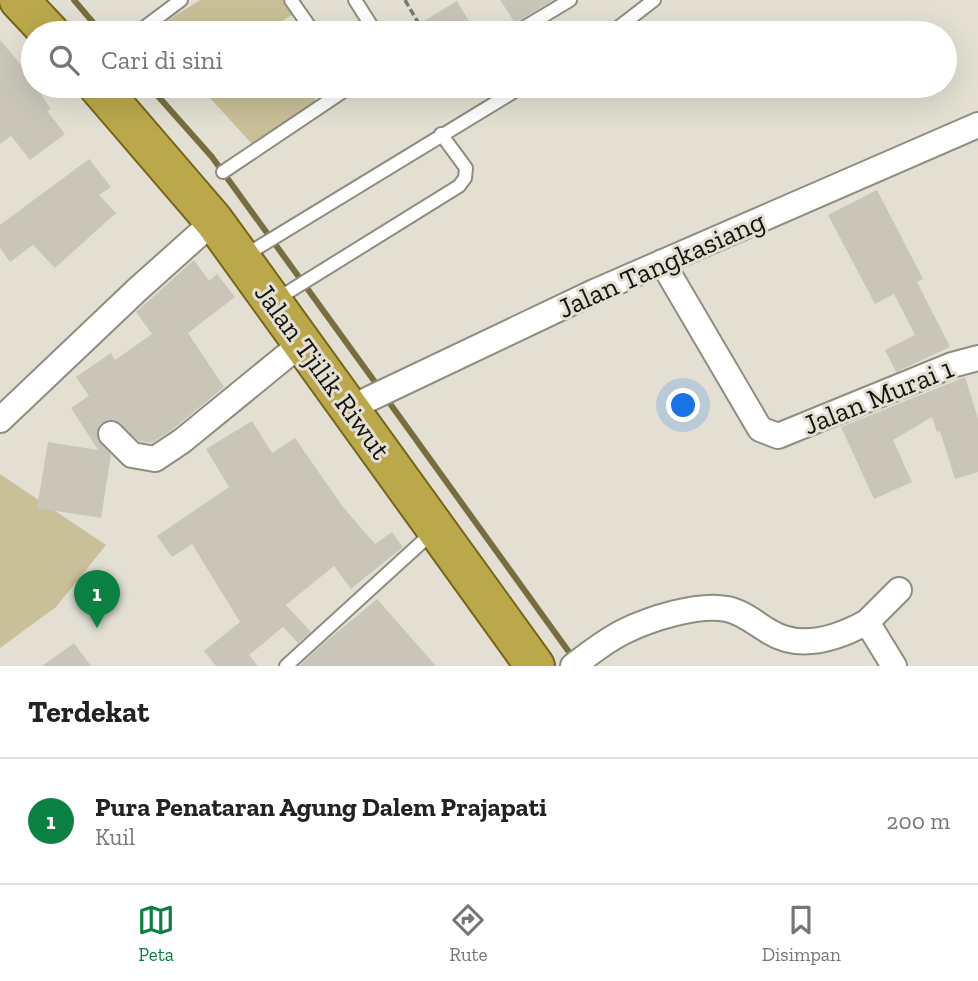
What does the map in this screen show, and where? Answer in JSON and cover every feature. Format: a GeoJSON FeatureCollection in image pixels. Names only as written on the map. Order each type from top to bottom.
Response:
{"type":"FeatureCollection","features":[{"type":"Feature","properties":{"kind":"highway"},"geometry":{"type":"LineString","coordinates":[[19,0],[39,21]]}},
{"type":"Feature","properties":{"kind":"highway","name":"Jalan Tjilik Riwut"},"geometry":{"type":"LineString","coordinates":[[108,98],[214,221],[535,666]]}},
{"type":"Feature","properties":{"kind":"street","name":"Jalan Tangkasiang"},"geometry":{"type":"LineString","coordinates":[[348,409],[594,292],[978,125]]}},
{"type":"Feature","properties":{"kind":"street"},"geometry":{"type":"LineString","coordinates":[[0,420],[214,221]]}},
{"type":"Feature","properties":{"kind":"street","name":"Jalan Murai 1"},"geometry":{"type":"LineString","coordinates":[[662,262],[760,429],[778,436],[952,365],[978,358]]}},
{"type":"Feature","properties":{"kind":"street"},"geometry":{"type":"LineString","coordinates":[[111,434],[132,455],[155,458],[182,442],[302,342]]}},
{"type":"Feature","properties":{"kind":"street"},"geometry":{"type":"LineString","coordinates":[[573,666],[622,632],[678,613],[704,609],[719,608],[739,612],[774,635],[805,642],[844,635],[867,622],[899,590]]}},
{"type":"Feature","properties":{"kind":"street"},"geometry":{"type":"LineString","coordinates":[[867,622],[894,666]]}},
{"type":"Feature","properties":{"kind":"lane"},"geometry":{"type":"LineString","coordinates":[[153,21],[181,0]]}},
{"type":"Feature","properties":{"kind":"lane"},"geometry":{"type":"LineString","coordinates":[[291,0],[306,21]]}},
{"type":"Feature","properties":{"kind":"lane"},"geometry":{"type":"LineString","coordinates":[[355,0],[368,21]]}},
{"type":"Feature","properties":{"kind":"lane"},"geometry":{"type":"LineString","coordinates":[[535,21],[570,0]]}},
{"type":"Feature","properties":{"kind":"lane"},"geometry":{"type":"LineString","coordinates":[[627,21],[654,0]]}},
{"type":"Feature","properties":{"kind":"lane"},"geometry":{"type":"LineString","coordinates":[[223,172],[332,98]]}},
{"type":"Feature","properties":{"kind":"lane"},"geometry":{"type":"LineString","coordinates":[[241,258],[502,98]]}},
{"type":"Feature","properties":{"kind":"lane"},"geometry":{"type":"LineString","coordinates":[[273,301],[459,186],[465,178],[466,168],[441,134]]}},
{"type":"Feature","properties":{"kind":"lane"},"geometry":{"type":"LineString","coordinates":[[286,666],[436,529]]}},
{"type":"Feature","properties":{"kind":"path"},"geometry":{"type":"LineString","coordinates":[[405,0],[417,21]]}},
{"type":"Feature","properties":{"kind":"shaded area"},"geometry":{"type":"Polygon","coordinates":[[[200,0],[285,0],[294,14],[282,21],[167,21],[200,0]]]}},
{"type":"Feature","properties":{"kind":"shaded area"},"geometry":{"type":"Polygon","coordinates":[[[210,98],[314,98],[316,101],[253,145],[210,98]]]}},
{"type":"Feature","properties":{"kind":"shaded area"},"geometry":{"type":"Polygon","coordinates":[[[0,474],[106,545],[56,607],[0,648],[0,474]]]}},
{"type":"Feature","properties":{"kind":"building"},"geometry":{"type":"Polygon","coordinates":[[[500,0],[553,0],[518,21],[514,21],[500,0]]]}},
{"type":"Feature","properties":{"kind":"building"},"geometry":{"type":"Polygon","coordinates":[[[457,1],[469,21],[424,21],[457,1]]]}},
{"type":"Feature","properties":{"kind":"building"},"geometry":{"type":"Polygon","coordinates":[[[0,40],[21,65],[21,98],[43,98],[51,109],[47,111],[65,134],[30,160],[11,136],[0,144],[0,40]]]}},
{"type":"Feature","properties":{"kind":"building"},"geometry":{"type":"Polygon","coordinates":[[[89,159],[111,187],[99,195],[116,213],[55,268],[33,245],[10,262],[0,248],[0,225],[89,159]]]}},
{"type":"Feature","properties":{"kind":"building"},"geometry":{"type":"Polygon","coordinates":[[[877,190],[923,279],[917,282],[950,347],[896,372],[885,350],[915,335],[894,294],[875,304],[828,215],[877,190]]]}},
{"type":"Feature","properties":{"kind":"building"},"geometry":{"type":"Polygon","coordinates":[[[194,260],[209,281],[217,274],[235,297],[188,333],[224,387],[152,443],[139,441],[115,420],[100,424],[97,438],[111,455],[101,518],[37,508],[48,442],[98,450],[71,408],[89,396],[76,377],[111,353],[115,360],[152,334],[136,312],[194,260]]]}},
{"type":"Feature","properties":{"kind":"building"},"geometry":{"type":"Polygon","coordinates":[[[965,377],[978,418],[978,472],[955,479],[940,431],[937,432],[932,417],[893,440],[912,482],[874,499],[841,427],[965,377]]]}},
{"type":"Feature","properties":{"kind":"building"},"geometry":{"type":"Polygon","coordinates":[[[252,421],[272,453],[295,438],[343,507],[375,544],[392,532],[403,547],[351,589],[334,566],[286,605],[311,632],[298,643],[283,627],[249,655],[258,666],[216,666],[204,651],[240,622],[192,544],[172,557],[157,536],[229,487],[206,449],[252,421]]]}},
{"type":"Feature","properties":{"kind":"building"},"geometry":{"type":"Polygon","coordinates":[[[377,599],[436,666],[299,666],[323,644],[377,599]]]}},
{"type":"Feature","properties":{"kind":"building"},"geometry":{"type":"Polygon","coordinates":[[[74,643],[91,666],[42,666],[74,643]]]}},
{"type":"Feature","properties":{"kind":"waterway"},"geometry":{"type":"LineString","coordinates":[[74,0],[92,21]]}},
{"type":"Feature","properties":{"kind":"waterway"},"geometry":{"type":"LineString","coordinates":[[160,98],[212,157],[380,389]]}},
{"type":"Feature","properties":{"kind":"waterway"},"geometry":{"type":"LineString","coordinates":[[386,398],[574,659]]}},
{"type":"Feature","properties":{"kind":"place","name":"Pura Penataran Agung Dalem Prajapati"},"geometry":{"type":"Point","coordinates":[97,628]}}]}
